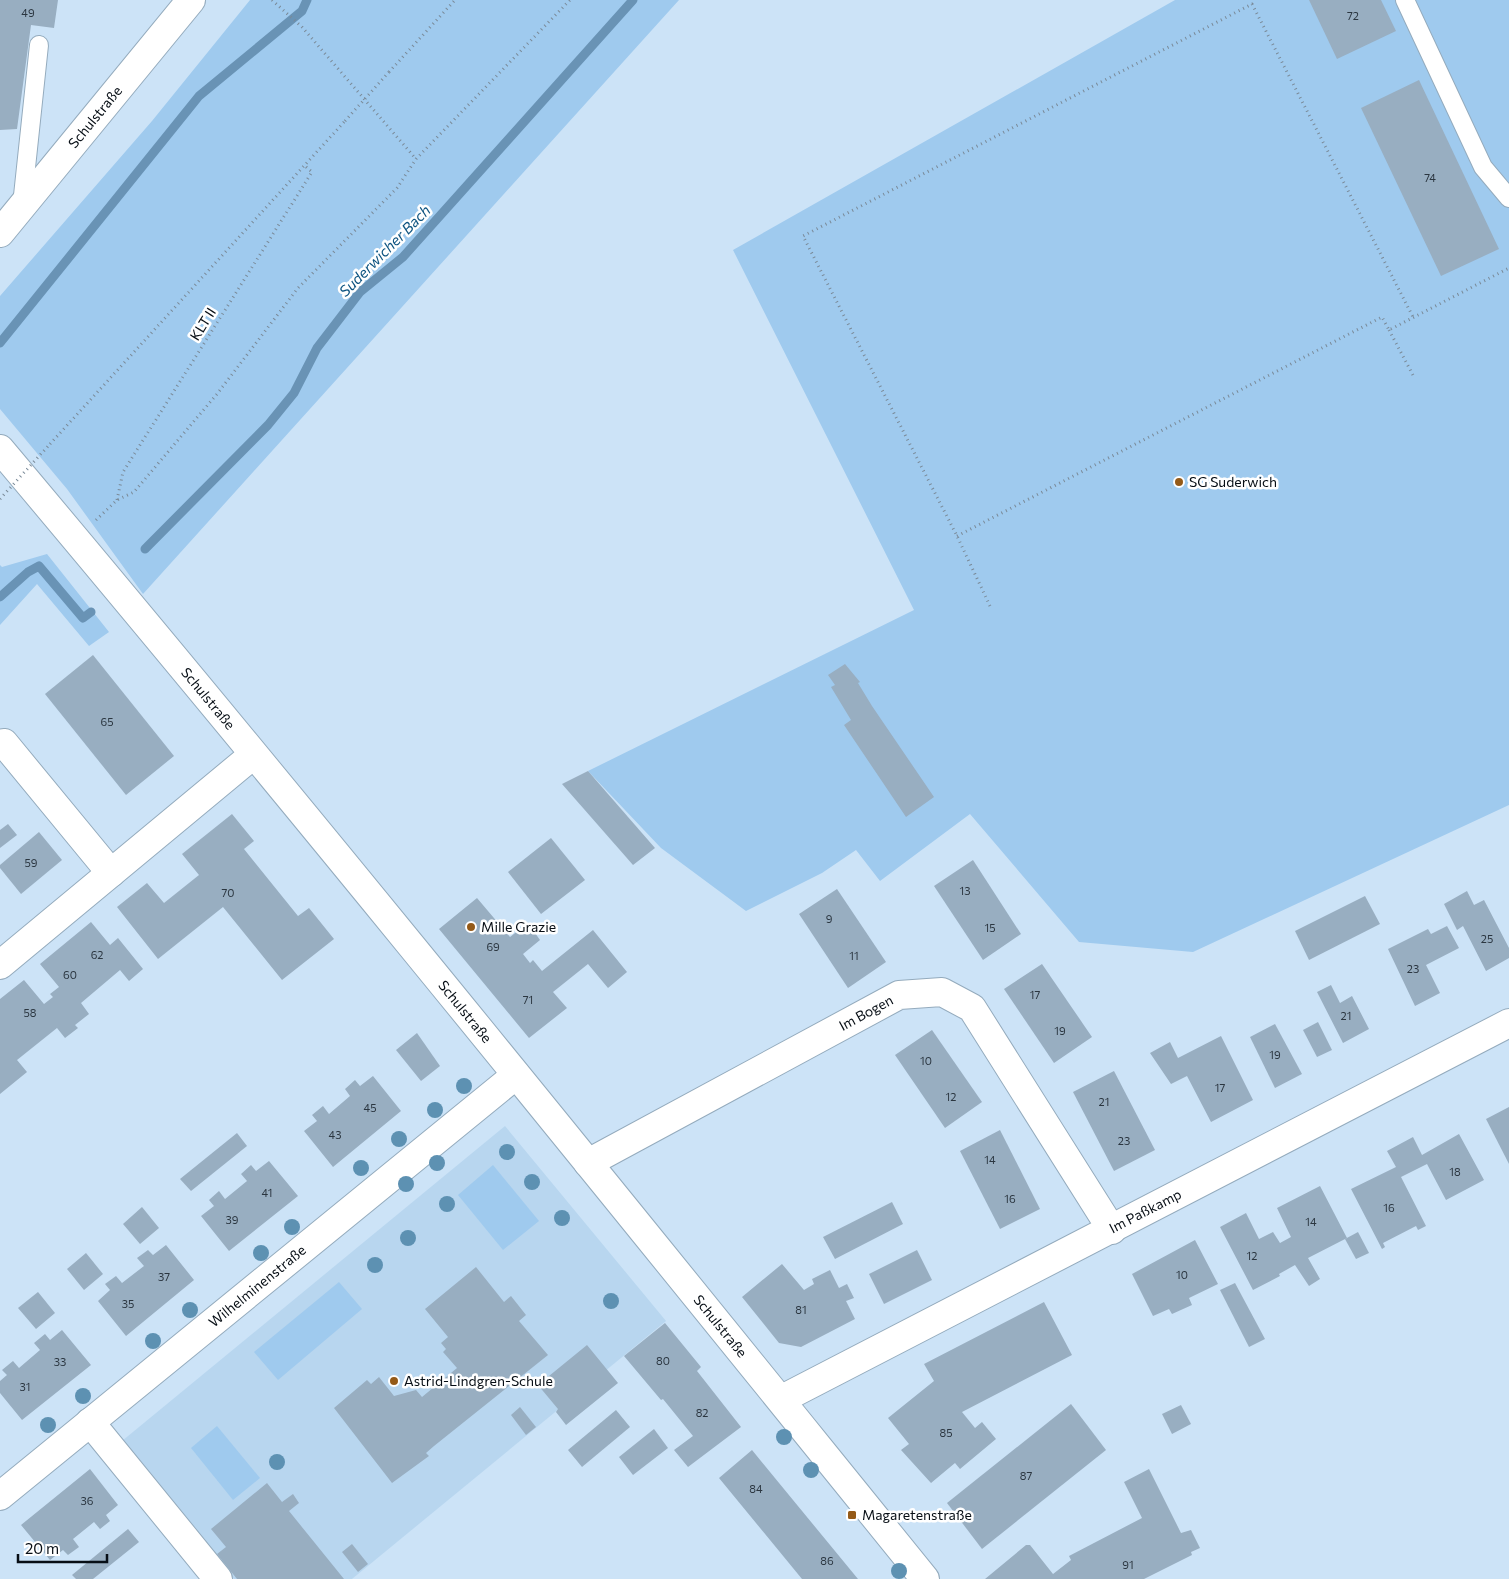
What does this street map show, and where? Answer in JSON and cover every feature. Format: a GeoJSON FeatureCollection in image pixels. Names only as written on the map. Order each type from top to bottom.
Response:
{"type":"FeatureCollection","features":[{"type":"Feature","properties":{"kind":"street","name":"Schulstraße"},"geometry":{"type":"LineString","coordinates":[[0,233],[191,0]]}},
{"type":"Feature","properties":{"kind":"street","name":"Schulstraße"},"geometry":{"type":"LineString","coordinates":[[0,450],[782,1399],[925,1579]]}},
{"type":"Feature","properties":{"kind":"street"},"geometry":{"type":"LineString","coordinates":[[4,743],[111,873]]}},
{"type":"Feature","properties":{"kind":"street"},"geometry":{"type":"LineString","coordinates":[[0,965],[253,755]]}},
{"type":"Feature","properties":{"kind":"street","name":"Im Bogen"},"geometry":{"type":"LineString","coordinates":[[588,1163],[899,995],[942,992],[972,1008],[1112,1230]]}},
{"type":"Feature","properties":{"kind":"street","name":"Im Paßkamp"},"geometry":{"type":"LineString","coordinates":[[782,1399],[1509,1023]]}},
{"type":"Feature","properties":{"kind":"street","name":"Wilhelminenstraße"},"geometry":{"type":"LineString","coordinates":[[0,1496],[516,1075]]}},
{"type":"Feature","properties":{"kind":"street"},"geometry":{"type":"LineString","coordinates":[[90,1422],[218,1579]]}},
{"type":"Feature","properties":{"kind":"lane"},"geometry":{"type":"LineString","coordinates":[[1405,0],[1483,167],[1509,198]]}},
{"type":"Feature","properties":{"kind":"lane"},"geometry":{"type":"LineString","coordinates":[[22,206],[39,45]]}},
{"type":"Feature","properties":{"kind":"path"},"geometry":{"type":"LineString","coordinates":[[272,0],[302,27],[416,159]]}},
{"type":"Feature","properties":{"kind":"path"},"geometry":{"type":"LineString","coordinates":[[0,500],[455,0]]}},
{"type":"Feature","properties":{"kind":"path"},"geometry":{"type":"LineString","coordinates":[[74,538],[117,500],[134,492],[216,394],[298,288],[397,188],[416,159],[570,0]]}},
{"type":"Feature","properties":{"kind":"path"},"geometry":{"type":"LineString","coordinates":[[990,606],[957,536],[803,236],[1251,2],[1413,317]]}},
{"type":"Feature","properties":{"kind":"path","name":"KLT II"},"geometry":{"type":"LineString","coordinates":[[117,500],[123,472],[312,172],[305,166]]}},
{"type":"Feature","properties":{"kind":"path"},"geometry":{"type":"LineString","coordinates":[[1388,330],[1509,268]]}},
{"type":"Feature","properties":{"kind":"path"},"geometry":{"type":"LineString","coordinates":[[957,536],[1382,316],[1414,377]]}},
{"type":"Feature","properties":{"kind":"shaded area"},"geometry":{"type":"Polygon","coordinates":[[[250,0],[679,0],[143,594],[67,489],[0,409],[0,296],[152,121],[250,0]]]}},
{"type":"Feature","properties":{"kind":"shaded area","name":"SG Suderwich"},"geometry":{"type":"Polygon","coordinates":[[[1175,0],[1509,0],[1509,805],[1193,952],[1079,942],[970,814],[880,881],[856,850],[822,873],[746,911],[661,848],[588,771],[914,610],[733,250],[1175,0]]]}},
{"type":"Feature","properties":{"kind":"shaded area"},"geometry":{"type":"Polygon","coordinates":[[[47,554],[109,632],[89,646],[37,584],[0,625],[0,565],[2,567],[47,554]]]}},
{"type":"Feature","properties":{"kind":"shaded area","name":"Astrid-Lindgren-Schule"},"geometry":{"type":"Polygon","coordinates":[[[505,1126],[666,1321],[352,1579],[234,1579],[122,1441],[505,1126]]]}},
{"type":"Feature","properties":{"kind":"shaded area"},"geometry":{"type":"Polygon","coordinates":[[[493,1165],[539,1221],[503,1250],[458,1195],[493,1165]]]}},
{"type":"Feature","properties":{"kind":"shaded area"},"geometry":{"type":"Polygon","coordinates":[[[339,1282],[362,1309],[278,1380],[254,1352],[339,1282]]]}},
{"type":"Feature","properties":{"kind":"shaded area"},"geometry":{"type":"Polygon","coordinates":[[[217,1426],[260,1478],[233,1500],[191,1448],[217,1426]]]}},
{"type":"Feature","properties":{"kind":"building"},"geometry":{"type":"Polygon","coordinates":[[[0,0],[58,0],[54,28],[31,25],[17,129],[0,130],[0,0]]]}},
{"type":"Feature","properties":{"kind":"building"},"geometry":{"type":"Polygon","coordinates":[[[1309,0],[1381,0],[1396,31],[1337,59],[1309,0]]]}},
{"type":"Feature","properties":{"kind":"building"},"geometry":{"type":"Polygon","coordinates":[[[1419,80],[1499,249],[1441,276],[1361,108],[1419,80]]]}},
{"type":"Feature","properties":{"kind":"building"},"geometry":{"type":"Polygon","coordinates":[[[93,655],[174,756],[126,795],[45,694],[93,655]]]}},
{"type":"Feature","properties":{"kind":"building"},"geometry":{"type":"Polygon","coordinates":[[[845,664],[860,682],[858,683],[872,706],[934,797],[906,817],[844,725],[851,720],[831,687],[835,685],[828,675],[845,664]]]}},
{"type":"Feature","properties":{"kind":"building"},"geometry":{"type":"Polygon","coordinates":[[[588,771],[655,848],[633,865],[562,784],[588,771]]]}},
{"type":"Feature","properties":{"kind":"building"},"geometry":{"type":"Polygon","coordinates":[[[232,814],[254,841],[244,849],[298,916],[309,908],[334,939],[282,980],[223,907],[158,959],[117,907],[147,883],[164,903],[199,875],[182,854],[232,814]]]}},
{"type":"Feature","properties":{"kind":"building"},"geometry":{"type":"Polygon","coordinates":[[[8,824],[17,835],[0,848],[0,830],[8,824]]]}},
{"type":"Feature","properties":{"kind":"building"},"geometry":{"type":"Polygon","coordinates":[[[39,832],[62,860],[21,894],[0,868],[0,865],[39,832]]]}},
{"type":"Feature","properties":{"kind":"building"},"geometry":{"type":"Polygon","coordinates":[[[551,838],[585,880],[541,914],[508,872],[551,838]]]}},
{"type":"Feature","properties":{"kind":"building"},"geometry":{"type":"Polygon","coordinates":[[[973,860],[1021,934],[983,960],[934,886],[973,860]]]}},
{"type":"Feature","properties":{"kind":"building"},"geometry":{"type":"Polygon","coordinates":[[[837,889],[886,962],[848,988],[799,914],[837,889]]]}},
{"type":"Feature","properties":{"kind":"building"},"geometry":{"type":"Polygon","coordinates":[[[1467,891],[1474,905],[1484,900],[1509,948],[1509,958],[1486,971],[1463,926],[1457,930],[1444,904],[1467,891]]]}},
{"type":"Feature","properties":{"kind":"building"},"geometry":{"type":"Polygon","coordinates":[[[1365,896],[1380,924],[1309,960],[1295,931],[1365,896]]]}},
{"type":"Feature","properties":{"kind":"building"},"geometry":{"type":"Polygon","coordinates":[[[477,898],[510,937],[528,923],[540,940],[523,954],[530,963],[533,960],[542,971],[593,930],[627,972],[608,988],[588,964],[553,992],[567,1008],[529,1038],[439,929],[477,898]]]}},
{"type":"Feature","properties":{"kind":"building"},"geometry":{"type":"Polygon","coordinates":[[[91,922],[110,945],[118,938],[143,969],[129,981],[120,970],[81,1003],[89,1014],[75,1025],[78,1028],[65,1038],[57,1028],[17,1060],[27,1072],[0,1094],[0,999],[24,980],[44,1004],[53,997],[50,994],[59,987],[40,964],[91,922]]]}},
{"type":"Feature","properties":{"kind":"building"},"geometry":{"type":"Polygon","coordinates":[[[1447,926],[1459,948],[1426,965],[1440,993],[1415,1006],[1388,949],[1428,929],[1431,934],[1447,926]]]}},
{"type":"Feature","properties":{"kind":"building"},"geometry":{"type":"Polygon","coordinates":[[[1042,964],[1092,1037],[1054,1063],[1004,989],[1042,964]]]}},
{"type":"Feature","properties":{"kind":"building"},"geometry":{"type":"Polygon","coordinates":[[[1331,985],[1340,1003],[1352,996],[1369,1029],[1343,1043],[1317,992],[1331,985]]]}},
{"type":"Feature","properties":{"kind":"building"},"geometry":{"type":"Polygon","coordinates":[[[1318,1022],[1332,1050],[1317,1057],[1303,1030],[1318,1022]]]}},
{"type":"Feature","properties":{"kind":"building"},"geometry":{"type":"Polygon","coordinates":[[[1275,1024],[1302,1074],[1275,1088],[1250,1037],[1275,1024]]]}},
{"type":"Feature","properties":{"kind":"building"},"geometry":{"type":"Polygon","coordinates":[[[932,1030],[982,1102],[945,1128],[895,1055],[932,1030]]]}},
{"type":"Feature","properties":{"kind":"building"},"geometry":{"type":"Polygon","coordinates":[[[417,1033],[440,1066],[421,1081],[396,1050],[417,1033]]]}},
{"type":"Feature","properties":{"kind":"building"},"geometry":{"type":"Polygon","coordinates":[[[1221,1036],[1253,1100],[1211,1122],[1187,1076],[1171,1084],[1150,1053],[1170,1042],[1178,1058],[1221,1036]]]}},
{"type":"Feature","properties":{"kind":"building"},"geometry":{"type":"Polygon","coordinates":[[[1114,1071],[1155,1150],[1114,1171],[1073,1092],[1114,1071]]]}},
{"type":"Feature","properties":{"kind":"building"},"geometry":{"type":"Polygon","coordinates":[[[373,1076],[401,1111],[333,1167],[304,1131],[317,1121],[312,1115],[323,1106],[329,1114],[350,1096],[345,1089],[355,1080],[360,1086],[373,1076]]]}},
{"type":"Feature","properties":{"kind":"building"},"geometry":{"type":"Polygon","coordinates":[[[1509,1107],[1509,1164],[1486,1119],[1509,1107]]]}},
{"type":"Feature","properties":{"kind":"building"},"geometry":{"type":"Polygon","coordinates":[[[1000,1130],[1040,1209],[1000,1229],[960,1151],[1000,1130]]]}},
{"type":"Feature","properties":{"kind":"building"},"geometry":{"type":"Polygon","coordinates":[[[237,1133],[247,1146],[191,1191],[180,1179],[237,1133]]]}},
{"type":"Feature","properties":{"kind":"building"},"geometry":{"type":"Polygon","coordinates":[[[1459,1134],[1484,1180],[1446,1200],[1427,1164],[1401,1177],[1426,1226],[1418,1230],[1416,1226],[1383,1243],[1385,1247],[1382,1249],[1351,1189],[1396,1167],[1387,1151],[1413,1137],[1422,1155],[1459,1134]]]}},
{"type":"Feature","properties":{"kind":"building"},"geometry":{"type":"Polygon","coordinates":[[[269,1161],[298,1196],[229,1251],[201,1216],[214,1206],[209,1200],[219,1191],[225,1199],[247,1181],[241,1174],[251,1165],[256,1171],[269,1161]]]}},
{"type":"Feature","properties":{"kind":"building"},"geometry":{"type":"Polygon","coordinates":[[[1320,1186],[1347,1238],[1308,1258],[1320,1279],[1309,1286],[1295,1265],[1279,1274],[1280,1276],[1253,1290],[1220,1227],[1246,1213],[1259,1239],[1273,1232],[1280,1243],[1291,1237],[1277,1208],[1320,1186]]]}},
{"type":"Feature","properties":{"kind":"building"},"geometry":{"type":"Polygon","coordinates":[[[892,1202],[903,1224],[835,1259],[823,1237],[892,1202]]]}},
{"type":"Feature","properties":{"kind":"building"},"geometry":{"type":"Polygon","coordinates":[[[142,1207],[159,1228],[140,1244],[123,1224],[142,1207]]]}},
{"type":"Feature","properties":{"kind":"building"},"geometry":{"type":"Polygon","coordinates":[[[1358,1232],[1369,1253],[1356,1259],[1345,1239],[1358,1232]]]}},
{"type":"Feature","properties":{"kind":"building"},"geometry":{"type":"Polygon","coordinates":[[[1195,1240],[1218,1284],[1189,1298],[1192,1305],[1172,1314],[1169,1309],[1153,1316],[1132,1274],[1195,1240]]]}},
{"type":"Feature","properties":{"kind":"building"},"geometry":{"type":"Polygon","coordinates":[[[166,1245],[194,1280],[126,1336],[98,1301],[110,1290],[105,1284],[116,1276],[122,1283],[144,1266],[137,1258],[148,1250],[153,1255],[166,1245]]]}},
{"type":"Feature","properties":{"kind":"building"},"geometry":{"type":"Polygon","coordinates":[[[917,1250],[932,1280],[884,1304],[869,1274],[917,1250]]]}},
{"type":"Feature","properties":{"kind":"building"},"geometry":{"type":"Polygon","coordinates":[[[86,1253],[103,1274],[84,1290],[67,1269],[86,1253]]]}},
{"type":"Feature","properties":{"kind":"building"},"geometry":{"type":"Polygon","coordinates":[[[782,1264],[804,1290],[814,1284],[812,1279],[830,1270],[839,1288],[847,1284],[854,1298],[846,1301],[855,1319],[801,1347],[779,1343],[742,1297],[782,1264]]]}},
{"type":"Feature","properties":{"kind":"building"},"geometry":{"type":"Polygon","coordinates":[[[476,1267],[504,1302],[511,1296],[526,1315],[519,1321],[548,1355],[434,1446],[426,1453],[429,1456],[392,1483],[334,1408],[367,1380],[371,1384],[379,1377],[394,1396],[416,1390],[422,1397],[457,1368],[443,1352],[446,1349],[441,1343],[448,1337],[425,1309],[476,1267]]]}},
{"type":"Feature","properties":{"kind":"building"},"geometry":{"type":"Polygon","coordinates":[[[1235,1283],[1265,1339],[1249,1347],[1220,1290],[1235,1283]]]}},
{"type":"Feature","properties":{"kind":"building"},"geometry":{"type":"Polygon","coordinates":[[[38,1292],[55,1313],[36,1329],[18,1308],[38,1292]]]}},
{"type":"Feature","properties":{"kind":"building"},"geometry":{"type":"Polygon","coordinates":[[[1044,1302],[1072,1355],[962,1412],[975,1428],[982,1422],[996,1439],[960,1469],[955,1463],[931,1483],[901,1450],[909,1444],[888,1418],[934,1381],[924,1364],[1044,1302]]]}},
{"type":"Feature","properties":{"kind":"building"},"geometry":{"type":"Polygon","coordinates":[[[665,1323],[701,1367],[697,1371],[741,1427],[688,1467],[674,1450],[693,1436],[624,1356],[665,1323]]]}},
{"type":"Feature","properties":{"kind":"building"},"geometry":{"type":"Polygon","coordinates":[[[62,1330],[91,1365],[22,1420],[0,1393],[0,1381],[7,1375],[2,1370],[13,1361],[19,1368],[40,1350],[34,1343],[45,1334],[50,1340],[62,1330]]]}},
{"type":"Feature","properties":{"kind":"building"},"geometry":{"type":"Polygon","coordinates":[[[587,1345],[618,1383],[566,1425],[556,1412],[558,1409],[538,1385],[587,1345]]]}},
{"type":"Feature","properties":{"kind":"building"},"geometry":{"type":"Polygon","coordinates":[[[1071,1404],[1106,1450],[982,1549],[947,1503],[1071,1404]]]}},
{"type":"Feature","properties":{"kind":"building"},"geometry":{"type":"Polygon","coordinates":[[[1181,1405],[1191,1424],[1172,1434],[1162,1414],[1181,1405]]]}},
{"type":"Feature","properties":{"kind":"building"},"geometry":{"type":"Polygon","coordinates":[[[520,1407],[536,1427],[526,1435],[511,1415],[520,1407]]]}},
{"type":"Feature","properties":{"kind":"building"},"geometry":{"type":"Polygon","coordinates":[[[616,1410],[630,1427],[582,1467],[568,1450],[616,1410]]]}},
{"type":"Feature","properties":{"kind":"building"},"geometry":{"type":"Polygon","coordinates":[[[654,1429],[668,1448],[633,1475],[619,1457],[654,1429]]]}},
{"type":"Feature","properties":{"kind":"building"},"geometry":{"type":"Polygon","coordinates":[[[752,1450],[858,1579],[802,1579],[719,1478],[752,1450]]]}},
{"type":"Feature","properties":{"kind":"building"},"geometry":{"type":"Polygon","coordinates":[[[90,1469],[118,1505],[106,1515],[110,1521],[100,1529],[94,1522],[73,1539],[79,1547],[68,1555],[63,1550],[50,1560],[21,1525],[90,1469]]]}},
{"type":"Feature","properties":{"kind":"building"},"geometry":{"type":"Polygon","coordinates":[[[1149,1469],[1181,1533],[1191,1530],[1200,1548],[1191,1552],[1192,1555],[1144,1579],[985,1579],[1026,1545],[1030,1545],[1053,1574],[1071,1560],[1069,1556],[1142,1518],[1124,1482],[1149,1469]]]}},
{"type":"Feature","properties":{"kind":"building"},"geometry":{"type":"Polygon","coordinates":[[[267,1483],[282,1502],[293,1494],[299,1503],[289,1511],[344,1579],[237,1579],[217,1554],[226,1547],[211,1529],[267,1483]]]}},
{"type":"Feature","properties":{"kind":"building"},"geometry":{"type":"Polygon","coordinates":[[[128,1529],[139,1542],[93,1579],[76,1579],[72,1575],[128,1529]]]}},
{"type":"Feature","properties":{"kind":"building"},"geometry":{"type":"Polygon","coordinates":[[[352,1544],[368,1564],[358,1572],[342,1552],[352,1544]]]}},
{"type":"Feature","properties":{"kind":"waterway","name":"Suderwicher Bach"},"geometry":{"type":"LineString","coordinates":[[0,343],[199,96],[302,11],[307,0]]}},
{"type":"Feature","properties":{"kind":"waterway","name":"Suderwicher Bach"},"geometry":{"type":"LineString","coordinates":[[145,549],[268,425],[294,393],[317,348],[360,292],[403,257],[633,0]]}},
{"type":"Feature","properties":{"kind":"waterway","name":"Suderwicher Bach"},"geometry":{"type":"LineString","coordinates":[[0,597],[28,572],[39,566],[83,618],[91,612]]}},
{"type":"Feature","properties":{"kind":"place","name":"SG Suderwich"},"geometry":{"type":"Point","coordinates":[1179,482]}},
{"type":"Feature","properties":{"kind":"place","name":"Mille Grazie"},"geometry":{"type":"Point","coordinates":[471,927]}},
{"type":"Feature","properties":{"kind":"place","name":"Astrid-Lindgren-Schule"},"geometry":{"type":"Point","coordinates":[394,1381]}},
{"type":"Feature","properties":{"kind":"place","name":"Magaretenstraße"},"geometry":{"type":"Point","coordinates":[852,1515]}}]}
